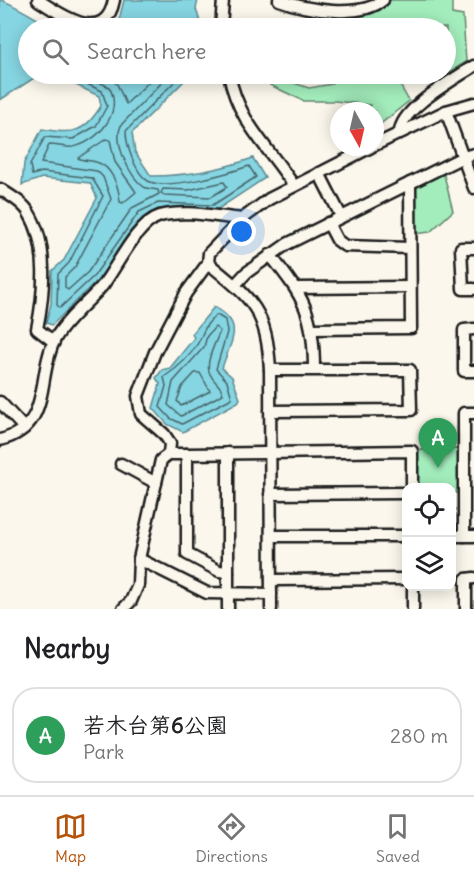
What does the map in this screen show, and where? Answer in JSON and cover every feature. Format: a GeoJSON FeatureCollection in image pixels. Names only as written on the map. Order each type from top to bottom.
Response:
{"type":"FeatureCollection","features":[{"type":"Feature","properties":{"kind":"street"},"geometry":{"type":"LineString","coordinates":[[38,0],[66,18]]}},
{"type":"Feature","properties":{"kind":"street"},"geometry":{"type":"LineString","coordinates":[[106,18],[112,10],[114,0]]}},
{"type":"Feature","properties":{"kind":"street"},"geometry":{"type":"LineString","coordinates":[[222,18],[223,0]]}},
{"type":"Feature","properties":{"kind":"street"},"geometry":{"type":"LineString","coordinates":[[279,0],[306,8],[351,10],[370,8],[383,0]]}},
{"type":"Feature","properties":{"kind":"street"},"geometry":{"type":"LineString","coordinates":[[456,79],[474,66]]}},
{"type":"Feature","properties":{"kind":"street"},"geometry":{"type":"LineString","coordinates":[[231,84],[233,95],[251,129],[294,186]]}},
{"type":"Feature","properties":{"kind":"street"},"geometry":{"type":"LineString","coordinates":[[400,132],[400,124],[409,113],[449,84]]}},
{"type":"Feature","properties":{"kind":"street"},"geometry":{"type":"LineString","coordinates":[[384,140],[446,111],[474,103]]}},
{"type":"Feature","properties":{"kind":"street"},"geometry":{"type":"LineString","coordinates":[[446,111],[468,155],[474,188]]}},
{"type":"Feature","properties":{"kind":"street"},"geometry":{"type":"LineString","coordinates":[[235,285],[270,255],[341,216],[468,155]]}},
{"type":"Feature","properties":{"kind":"street"},"geometry":{"type":"LineString","coordinates":[[169,454],[171,443],[141,414],[138,396],[155,352],[186,293],[208,263],[209,253],[242,219],[269,199],[353,156]]}},
{"type":"Feature","properties":{"kind":"street"},"geometry":{"type":"LineString","coordinates":[[319,173],[341,216]]}},
{"type":"Feature","properties":{"kind":"street"},"geometry":{"type":"LineString","coordinates":[[312,329],[411,328],[410,183]]}},
{"type":"Feature","properties":{"kind":"street"},"geometry":{"type":"LineString","coordinates":[[0,189],[29,212],[39,241],[42,272],[43,301],[37,329],[54,342]]}},
{"type":"Feature","properties":{"kind":"street"},"geometry":{"type":"LineString","coordinates":[[0,440],[24,428],[39,407],[54,342],[60,332],[102,286],[145,223],[160,216],[177,214],[242,219]]}},
{"type":"Feature","properties":{"kind":"street"},"geometry":{"type":"LineString","coordinates":[[328,224],[337,240],[345,246],[410,248]]}},
{"type":"Feature","properties":{"kind":"street"},"geometry":{"type":"LineString","coordinates":[[474,248],[461,248],[463,289],[474,289]]}},
{"type":"Feature","properties":{"kind":"street"},"geometry":{"type":"LineString","coordinates":[[270,255],[297,288],[307,309],[312,329],[314,369]]}},
{"type":"Feature","properties":{"kind":"street"},"geometry":{"type":"LineString","coordinates":[[208,263],[235,285],[255,306],[263,321],[269,344],[271,609]]}},
{"type":"Feature","properties":{"kind":"street"},"geometry":{"type":"LineString","coordinates":[[297,288],[410,287]]}},
{"type":"Feature","properties":{"kind":"street"},"geometry":{"type":"LineString","coordinates":[[474,330],[464,330],[464,370],[474,370]]}},
{"type":"Feature","properties":{"kind":"street"},"geometry":{"type":"LineString","coordinates":[[270,370],[410,370],[411,410],[270,411]]}},
{"type":"Feature","properties":{"kind":"street"},"geometry":{"type":"LineString","coordinates":[[0,402],[24,428]]}},
{"type":"Feature","properties":{"kind":"street"},"geometry":{"type":"LineString","coordinates":[[469,536],[464,413],[474,413]]}},
{"type":"Feature","properties":{"kind":"street"},"geometry":{"type":"LineString","coordinates":[[123,609],[138,585],[140,560],[161,460],[169,454],[412,451],[412,483]]}},
{"type":"Feature","properties":{"kind":"street"},"geometry":{"type":"LineString","coordinates":[[228,453],[228,609]]}},
{"type":"Feature","properties":{"kind":"street"},"geometry":{"type":"LineString","coordinates":[[187,454],[187,555],[219,571],[228,572]]}},
{"type":"Feature","properties":{"kind":"street"},"geometry":{"type":"LineString","coordinates":[[121,464],[156,483]]}},
{"type":"Feature","properties":{"kind":"street"},"geometry":{"type":"LineString","coordinates":[[270,494],[402,493]]}},
{"type":"Feature","properties":{"kind":"street"},"geometry":{"type":"LineString","coordinates":[[271,536],[402,536]]}},
{"type":"Feature","properties":{"kind":"street"},"geometry":{"type":"LineString","coordinates":[[140,560],[207,593],[271,594]]}},
{"type":"Feature","properties":{"kind":"street"},"geometry":{"type":"LineString","coordinates":[[466,609],[466,579],[474,578]]}},
{"type":"Feature","properties":{"kind":"street"},"geometry":{"type":"LineString","coordinates":[[271,580],[402,579]]}},
{"type":"Feature","properties":{"kind":"street"},"geometry":{"type":"LineString","coordinates":[[412,591],[413,609]]}},
{"type":"Feature","properties":{"kind":"green space"},"geometry":{"type":"Polygon","coordinates":[[[390,0],[452,0],[452,14],[463,16],[466,62],[456,68],[456,18],[354,18],[376,9],[390,0]]]}},
{"type":"Feature","properties":{"kind":"green space"},"geometry":{"type":"Polygon","coordinates":[[[297,84],[309,88],[332,84],[400,84],[409,101],[384,121],[384,102],[304,101],[270,85],[297,84]]]}},
{"type":"Feature","properties":{"kind":"green space"},"geometry":{"type":"Polygon","coordinates":[[[443,171],[453,211],[430,232],[414,234],[415,184],[443,171]]]}},
{"type":"Feature","properties":{"kind":"green space"},"geometry":{"type":"Polygon","coordinates":[[[461,449],[461,493],[456,493],[456,483],[416,483],[416,450],[461,449]]]}},
{"type":"Feature","properties":{"kind":"water"},"geometry":{"type":"Polygon","coordinates":[[[0,0],[36,18],[18,18],[18,84],[25,84],[0,100],[0,0]]]}},
{"type":"Feature","properties":{"kind":"water"},"geometry":{"type":"Polygon","coordinates":[[[124,0],[198,0],[196,9],[199,18],[120,18],[124,0]]]}},
{"type":"Feature","properties":{"kind":"water"},"geometry":{"type":"Polygon","coordinates":[[[74,84],[181,84],[132,133],[135,152],[151,176],[203,172],[253,158],[265,178],[215,211],[158,209],[142,218],[98,280],[52,325],[46,323],[51,304],[52,271],[64,260],[97,198],[90,183],[42,178],[22,185],[24,163],[42,129],[69,131],[83,127],[101,106],[99,96],[74,84]]]}},
{"type":"Feature","properties":{"kind":"water"},"geometry":{"type":"Polygon","coordinates":[[[214,307],[224,313],[233,326],[232,341],[222,368],[232,377],[240,399],[183,432],[167,424],[153,408],[160,384],[156,378],[162,370],[170,368],[194,338],[192,334],[214,307]]]}},
{"type":"Feature","properties":{"kind":"place","name":"若木台第6公園"},"geometry":{"type":"Point","coordinates":[438,468]}}]}
